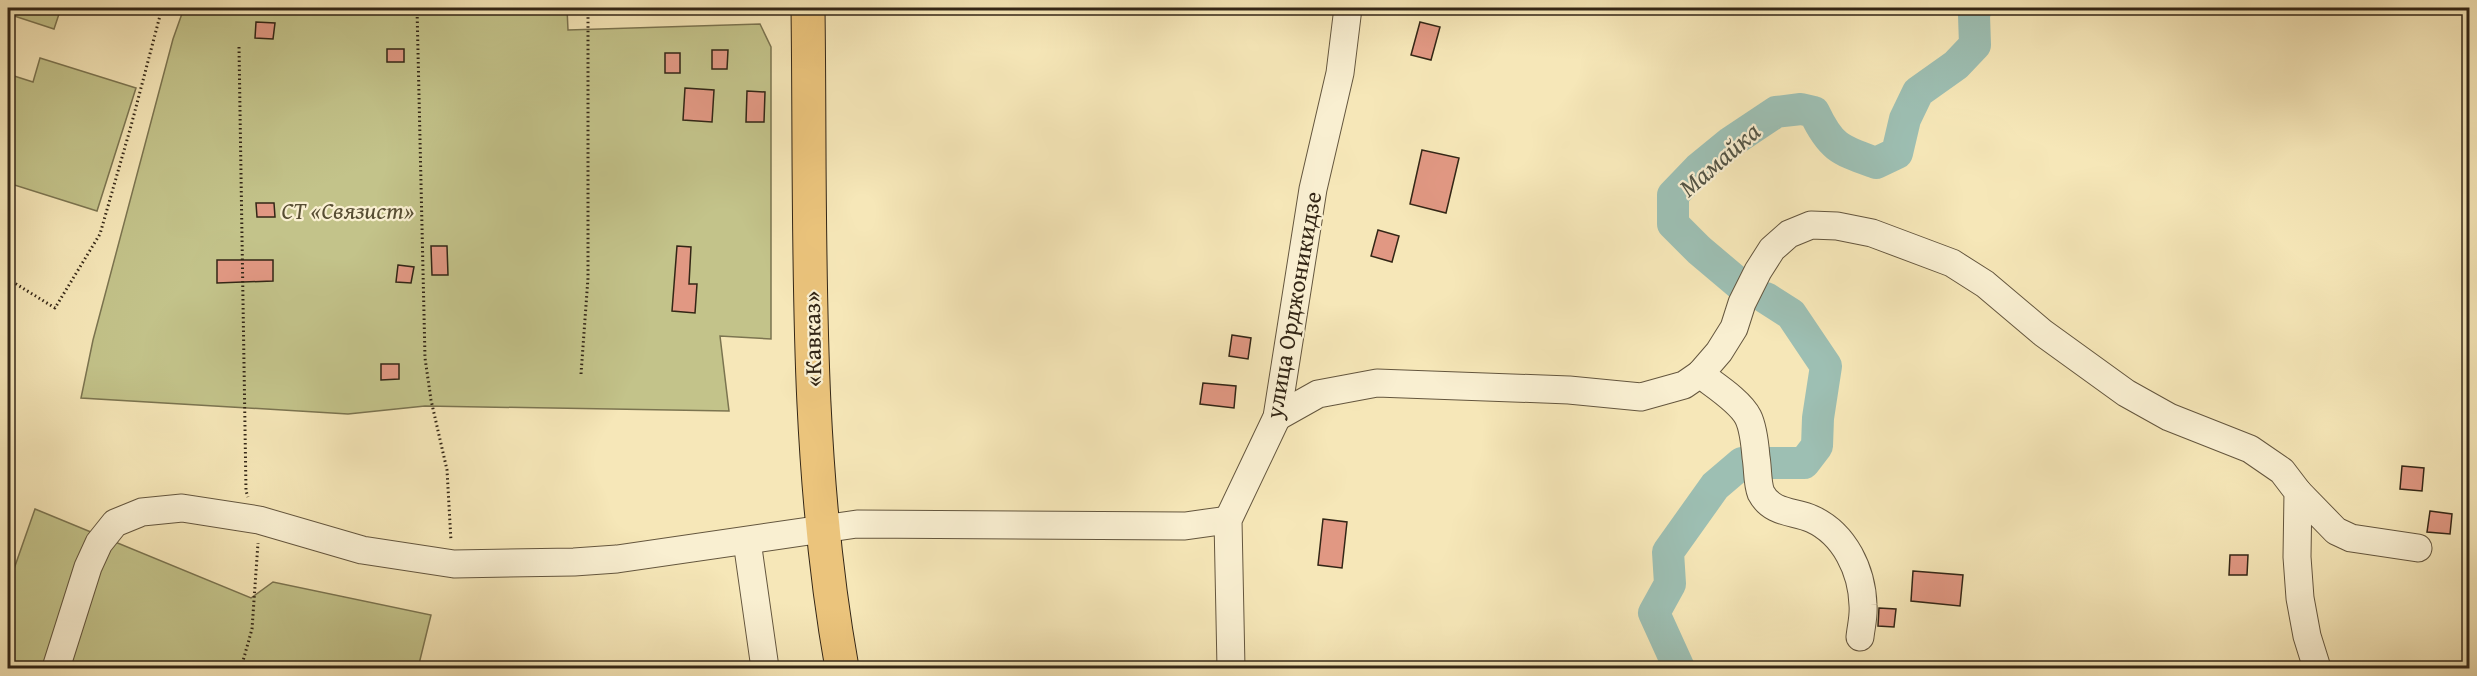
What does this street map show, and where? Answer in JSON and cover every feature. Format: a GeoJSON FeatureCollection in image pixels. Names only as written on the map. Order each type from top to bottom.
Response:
{"type":"FeatureCollection","features":[{"type":"Feature","properties":{"kind":"highway","name":"«Кавказ»"},"geometry":{"type":"LineString","coordinates":[[808,8],[813,396],[823,530],[842,669]]}},
{"type":"Feature","properties":{"kind":"street","name":"улица Орджоникидзе"},"geometry":{"type":"LineString","coordinates":[[1231,669],[1228,520],[1277,417],[1313,189],[1341,73],[1348,8]]}},
{"type":"Feature","properties":{"kind":"street"},"geometry":{"type":"LineString","coordinates":[[1277,417],[1318,394],[1377,383],[1569,390],[1641,397],[1684,385],[1700,374],[1719,352],[1729,336],[1758,271],[1772,249],[1789,234],[1811,225],[1837,226],[1872,233],[1952,263],[1985,284],[2051,340],[2126,393],[2169,417],[2250,448],[2282,471],[2324,521],[2336,531],[2360,540],[2418,548]]}},
{"type":"Feature","properties":{"kind":"street"},"geometry":{"type":"LineString","coordinates":[[1700,374],[1729,396],[1748,416],[1760,491],[1769,504],[1782,511],[1812,519],[1834,534],[1852,557],[1860,582],[1864,606],[1860,637]]}},
{"type":"Feature","properties":{"kind":"street"},"geometry":{"type":"LineString","coordinates":[[2298,492],[2297,557],[2300,598],[2307,636],[2317,669]]}},
{"type":"Feature","properties":{"kind":"street"},"geometry":{"type":"LineString","coordinates":[[56,669],[88,567],[99,543],[115,522],[142,512],[182,508],[259,520],[362,550],[454,564],[584,561],[747,541],[857,524],[1185,526],[1228,520]]}},
{"type":"Feature","properties":{"kind":"street"},"geometry":{"type":"LineString","coordinates":[[747,541],[765,669]]}},
{"type":"Feature","properties":{"kind":"path"},"geometry":{"type":"LineString","coordinates":[[8,279],[55,308],[100,234],[162,8]]}},
{"type":"Feature","properties":{"kind":"path"},"geometry":{"type":"LineString","coordinates":[[417,8],[425,358],[431,400],[447,470],[449,528],[454,564]]}},
{"type":"Feature","properties":{"kind":"path"},"geometry":{"type":"LineString","coordinates":[[581,374],[588,278],[588,8]]}},
{"type":"Feature","properties":{"kind":"path"},"geometry":{"type":"LineString","coordinates":[[239,47],[246,491],[259,520],[252,629],[241,669]]}},
{"type":"Feature","properties":{"kind":"green space"},"geometry":{"type":"Polygon","coordinates":[[[8,8],[61,8],[54,29],[8,14],[8,8]]]}},
{"type":"Feature","properties":{"kind":"green space","name":"СТ «Связист»"},"geometry":{"type":"Polygon","coordinates":[[[184,8],[567,8],[568,30],[760,24],[771,47],[771,339],[720,336],[729,411],[425,406],[348,414],[81,398],[93,340],[173,39],[184,8]]]}},
{"type":"Feature","properties":{"kind":"green space"},"geometry":{"type":"Polygon","coordinates":[[[40,58],[136,88],[97,211],[8,183],[10,139],[8,138],[8,74],[33,82],[40,58]]]}},
{"type":"Feature","properties":{"kind":"green space"},"geometry":{"type":"Polygon","coordinates":[[[35,509],[251,598],[273,582],[431,615],[418,668],[8,668],[8,586],[35,509]]]}},
{"type":"Feature","properties":{"kind":"building"},"geometry":{"type":"Polygon","coordinates":[[[256,22],[275,23],[273,39],[255,38],[256,22]]]}},
{"type":"Feature","properties":{"kind":"building"},"geometry":{"type":"Polygon","coordinates":[[[1420,22],[1440,27],[1431,60],[1411,55],[1420,22]]]}},
{"type":"Feature","properties":{"kind":"building"},"geometry":{"type":"Polygon","coordinates":[[[387,49],[404,49],[404,62],[387,62],[387,49]]]}},
{"type":"Feature","properties":{"kind":"building"},"geometry":{"type":"Polygon","coordinates":[[[712,50],[728,50],[727,69],[712,69],[712,50]]]}},
{"type":"Feature","properties":{"kind":"building"},"geometry":{"type":"Polygon","coordinates":[[[665,53],[680,53],[680,73],[665,73],[665,53]]]}},
{"type":"Feature","properties":{"kind":"building"},"geometry":{"type":"Polygon","coordinates":[[[685,88],[714,90],[712,122],[683,120],[685,88]]]}},
{"type":"Feature","properties":{"kind":"building"},"geometry":{"type":"Polygon","coordinates":[[[747,91],[765,92],[764,122],[746,122],[747,91]]]}},
{"type":"Feature","properties":{"kind":"building"},"geometry":{"type":"Polygon","coordinates":[[[1422,150],[1459,158],[1446,213],[1410,204],[1422,150]]]}},
{"type":"Feature","properties":{"kind":"building"},"geometry":{"type":"Polygon","coordinates":[[[256,203],[274,203],[275,217],[257,217],[256,203]]]}},
{"type":"Feature","properties":{"kind":"building"},"geometry":{"type":"Polygon","coordinates":[[[1378,230],[1399,236],[1392,262],[1371,256],[1378,230]]]}},
{"type":"Feature","properties":{"kind":"building"},"geometry":{"type":"Polygon","coordinates":[[[431,246],[447,246],[448,275],[432,275],[431,246]]]}},
{"type":"Feature","properties":{"kind":"building"},"geometry":{"type":"Polygon","coordinates":[[[677,246],[691,247],[689,284],[697,284],[695,313],[672,311],[677,246]]]}},
{"type":"Feature","properties":{"kind":"building"},"geometry":{"type":"Polygon","coordinates":[[[217,260],[273,260],[273,281],[217,283],[217,260]]]}},
{"type":"Feature","properties":{"kind":"building"},"geometry":{"type":"Polygon","coordinates":[[[398,265],[414,267],[411,283],[396,282],[398,265]]]}},
{"type":"Feature","properties":{"kind":"building"},"geometry":{"type":"Polygon","coordinates":[[[1232,335],[1251,338],[1248,359],[1229,356],[1232,335]]]}},
{"type":"Feature","properties":{"kind":"building"},"geometry":{"type":"Polygon","coordinates":[[[381,364],[399,364],[399,379],[381,380],[381,364]]]}},
{"type":"Feature","properties":{"kind":"building"},"geometry":{"type":"Polygon","coordinates":[[[1203,383],[1236,386],[1234,408],[1200,404],[1203,383]]]}},
{"type":"Feature","properties":{"kind":"building"},"geometry":{"type":"Polygon","coordinates":[[[2402,466],[2424,468],[2422,491],[2400,489],[2402,466]]]}},
{"type":"Feature","properties":{"kind":"building"},"geometry":{"type":"Polygon","coordinates":[[[2430,511],[2452,514],[2450,534],[2427,532],[2430,511]]]}},
{"type":"Feature","properties":{"kind":"building"},"geometry":{"type":"Polygon","coordinates":[[[1323,519],[1347,522],[1342,568],[1318,565],[1323,519]]]}},
{"type":"Feature","properties":{"kind":"building"},"geometry":{"type":"Polygon","coordinates":[[[2230,555],[2248,555],[2247,575],[2229,575],[2230,555]]]}},
{"type":"Feature","properties":{"kind":"building"},"geometry":{"type":"Polygon","coordinates":[[[1913,571],[1963,575],[1960,606],[1911,601],[1913,571]]]}},
{"type":"Feature","properties":{"kind":"building"},"geometry":{"type":"Polygon","coordinates":[[[1879,608],[1896,609],[1894,627],[1878,626],[1879,608]]]}},
{"type":"Feature","properties":{"kind":"waterway","name":"Мамайка"},"geometry":{"type":"LineString","coordinates":[[1744,288],[1699,250],[1673,224],[1673,195],[1698,169],[1731,142],[1776,112],[1801,109],[1814,112],[1826,133],[1838,146],[1876,163],[1897,153],[1905,119],[1918,92],[1956,65],[1975,45],[1974,15],[1976,8]]}},
{"type":"Feature","properties":{"kind":"waterway","name":"Мамайка"},"geometry":{"type":"LineString","coordinates":[[1679,668],[1654,613],[1670,584],[1668,552],[1715,486],[1742,463],[1804,463],[1817,446],[1818,418],[1826,366],[1791,314],[1766,298]]}}]}
